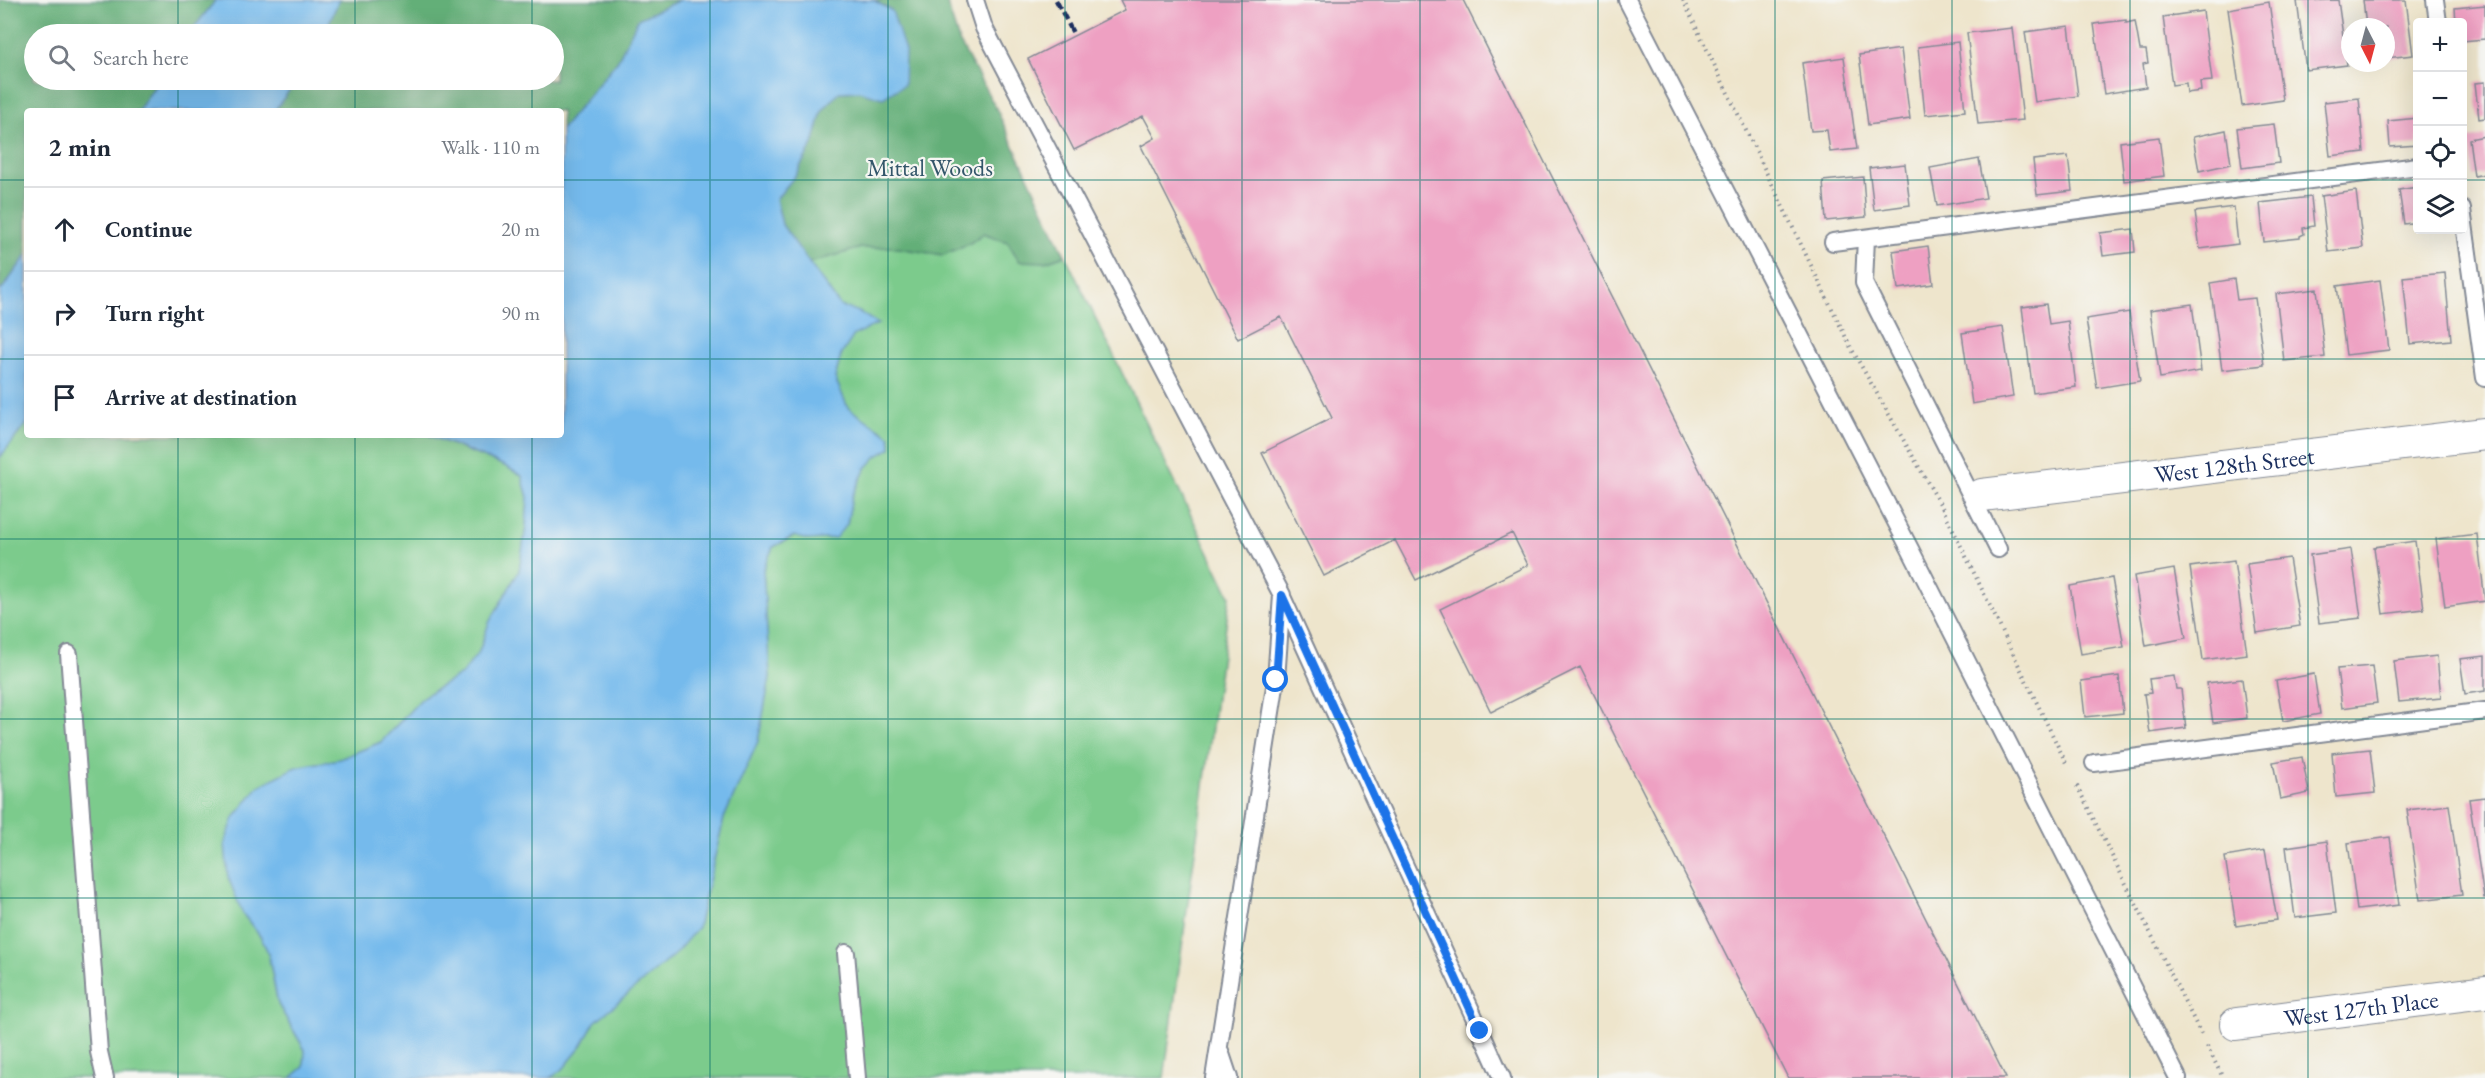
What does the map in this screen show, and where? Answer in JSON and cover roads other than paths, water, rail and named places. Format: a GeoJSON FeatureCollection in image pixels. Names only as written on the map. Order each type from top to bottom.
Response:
{"type":"FeatureCollection","features":[{"type":"Feature","properties":{"kind":"street","name":"West 128th Street"},"geometry":{"type":"LineString","coordinates":[[1982,495],[2485,434]]}},
{"type":"Feature","properties":{"kind":"street","name":"West 127th Place"},"geometry":{"type":"LineString","coordinates":[[2236,1024],[2485,992]]}},
{"type":"Feature","properties":{"kind":"lane"},"geometry":{"type":"LineString","coordinates":[[975,0],[984,28],[1282,595],[1502,1078]]}},
{"type":"Feature","properties":{"kind":"lane"},"geometry":{"type":"LineString","coordinates":[[1627,0],[1910,549],[2178,1078]]}},
{"type":"Feature","properties":{"kind":"lane"},"geometry":{"type":"LineString","coordinates":[[2435,0],[2437,18]]}},
{"type":"Feature","properties":{"kind":"lane"},"geometry":{"type":"LineString","coordinates":[[1833,242],[2413,167]]}},
{"type":"Feature","properties":{"kind":"lane"},"geometry":{"type":"LineString","coordinates":[[2466,234],[2485,378]]}},
{"type":"Feature","properties":{"kind":"lane"},"geometry":{"type":"LineString","coordinates":[[1866,238],[1864,283],[1998,549]]}},
{"type":"Feature","properties":{"kind":"lane"},"geometry":{"type":"LineString","coordinates":[[1214,1078],[1276,680],[1282,595]]}},
{"type":"Feature","properties":{"kind":"lane"},"geometry":{"type":"LineString","coordinates":[[69,654],[99,1052],[105,1078]]}},
{"type":"Feature","properties":{"kind":"lane"},"geometry":{"type":"LineString","coordinates":[[2094,763],[2485,711]]}},
{"type":"Feature","properties":{"kind":"lane"},"geometry":{"type":"LineString","coordinates":[[846,953],[857,1078]]}},
{"type":"Feature","properties":{"kind":"lane"},"geometry":{"type":"LineString","coordinates":[[1219,1047],[1229,1078]]}},
{"type":"Feature","properties":{"kind":"water"},"geometry":{"type":"Polygon","coordinates":[[[216,0],[339,0],[328,24],[197,24],[216,0]]]}},
{"type":"Feature","properties":{"kind":"water"},"geometry":{"type":"Polygon","coordinates":[[[680,0],[873,0],[892,11],[905,51],[904,85],[883,98],[859,91],[839,92],[822,111],[813,144],[794,177],[776,199],[782,225],[840,306],[859,312],[878,324],[854,335],[841,355],[835,378],[848,408],[890,436],[891,448],[877,456],[866,468],[852,496],[847,524],[835,538],[808,540],[794,536],[773,547],[763,570],[770,677],[758,741],[724,818],[698,927],[675,954],[595,1022],[581,1047],[563,1069],[550,1078],[291,1078],[304,1067],[305,1050],[278,1004],[268,952],[260,936],[243,914],[228,877],[225,843],[234,818],[259,786],[296,767],[340,759],[381,742],[424,696],[462,674],[479,652],[489,623],[519,571],[528,497],[522,476],[505,466],[435,438],[564,438],[564,126],[618,60],[638,19],[680,0]]]}},
{"type":"Feature","properties":{"kind":"water"},"geometry":{"type":"Polygon","coordinates":[[[152,90],[290,90],[276,108],[140,108],[152,90]]]}},
{"type":"Feature","properties":{"kind":"water"},"geometry":{"type":"Polygon","coordinates":[[[24,259],[24,427],[0,457],[0,292],[24,259]]]}},
{"type":"Feature","properties":{"kind":"railway"},"geometry":{"type":"LineString","coordinates":[[1056,0],[1074,35]]}},
{"type":"Feature","properties":{"kind":"park label","name":"Mittal Woods"},"geometry":{"type":"Point","coordinates":[930,167]}}]}
